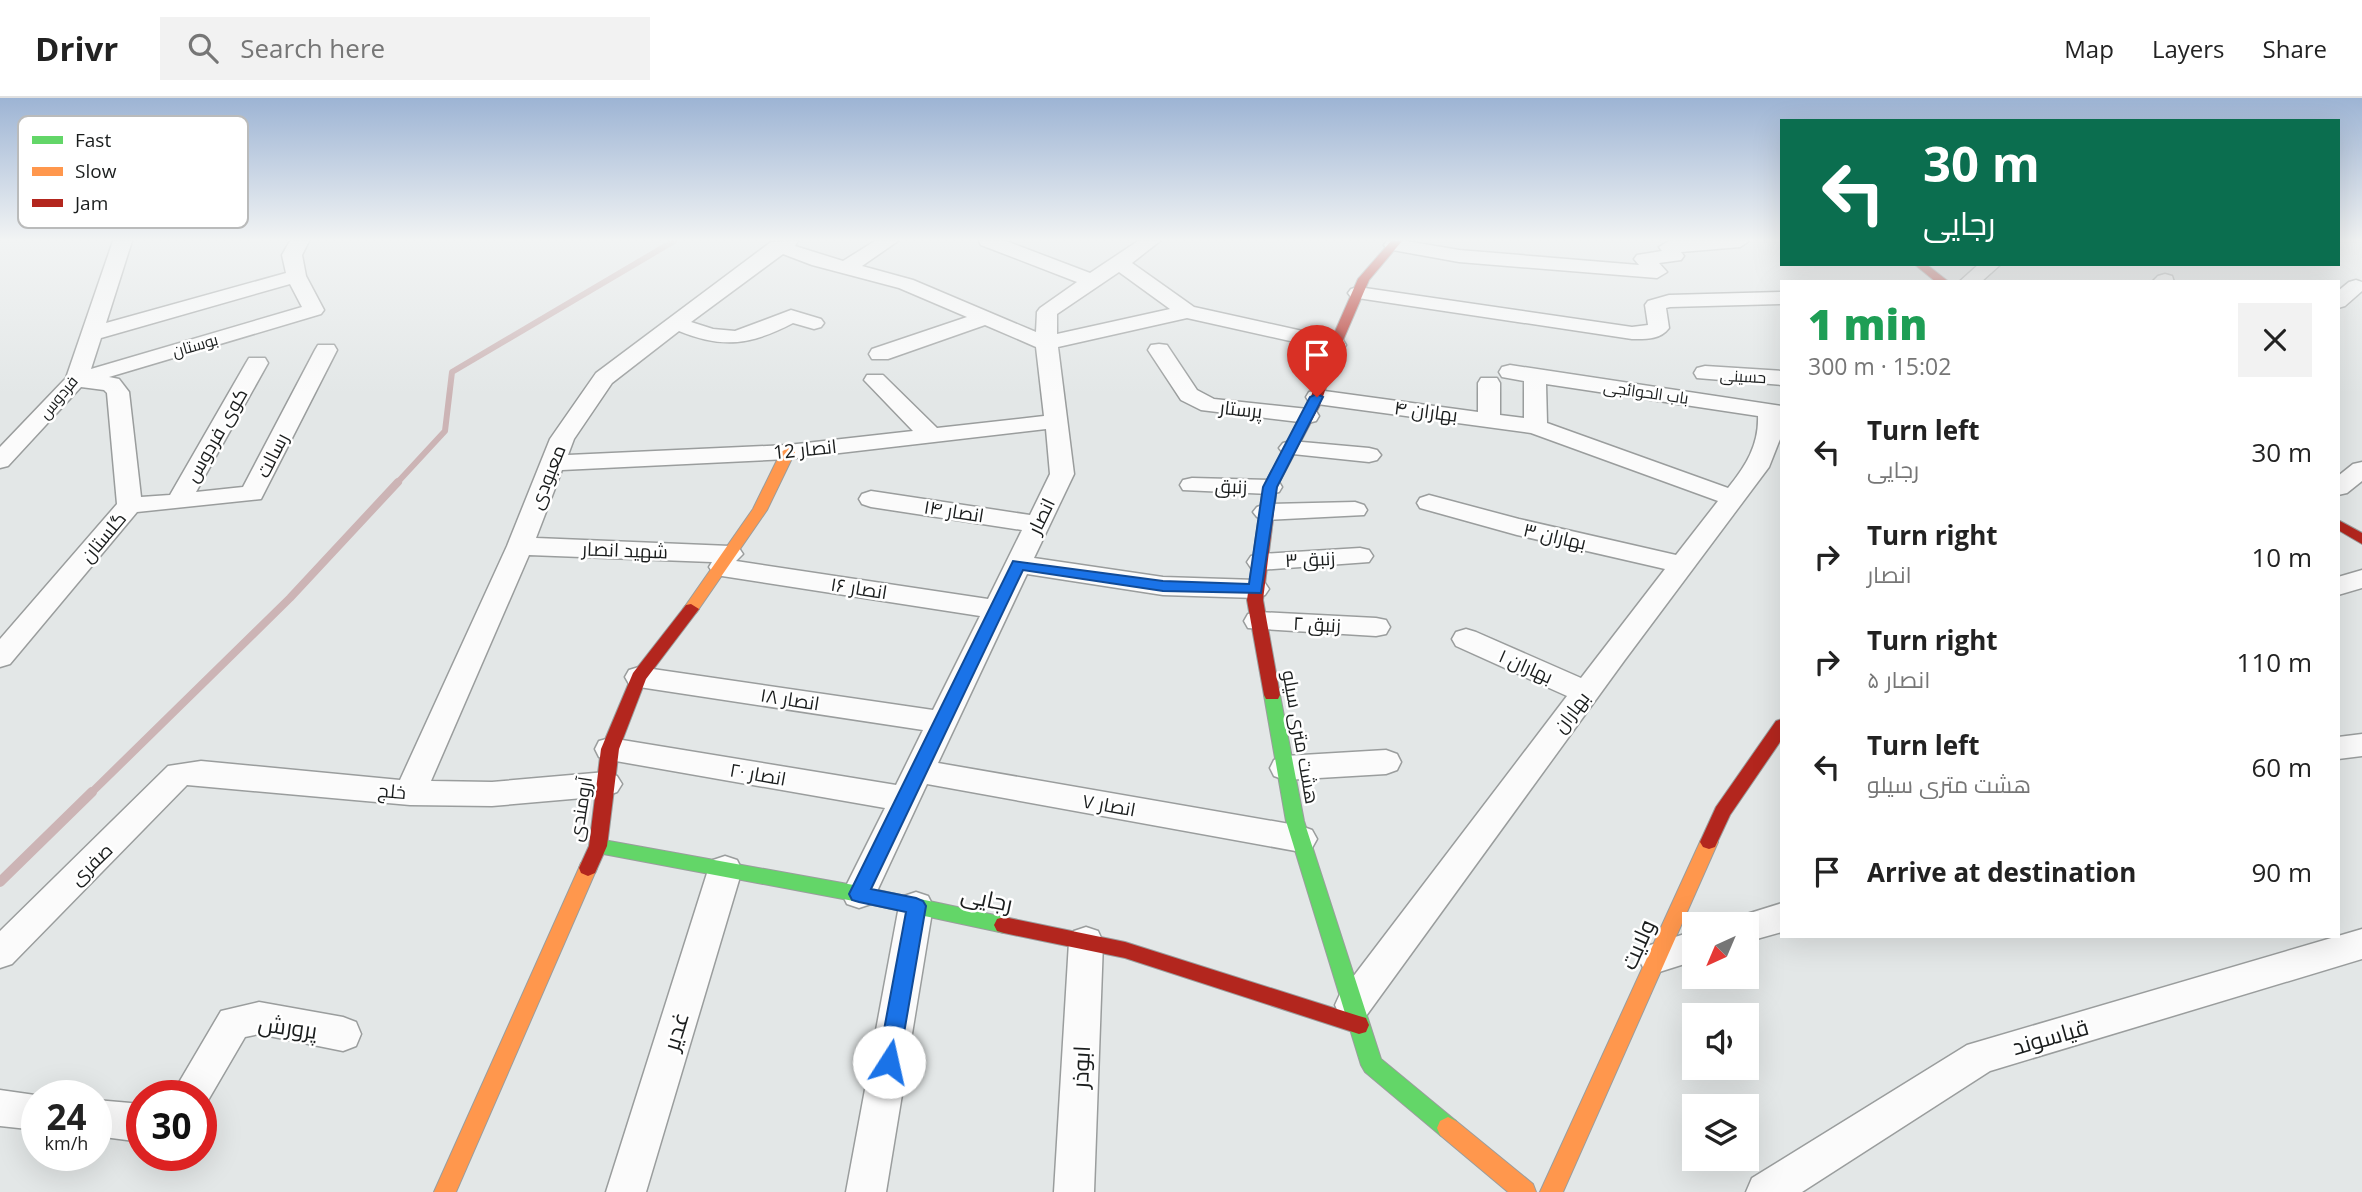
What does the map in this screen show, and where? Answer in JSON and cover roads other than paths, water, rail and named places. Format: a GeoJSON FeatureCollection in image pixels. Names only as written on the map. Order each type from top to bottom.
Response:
{"type":"FeatureCollection","features":[{"type":"Feature","properties":{"kind":"street","name":"فردوس"},"geometry":{"type":"LineString","coordinates":[[0,461],[76,380],[105,292]]}},
{"type":"Feature","properties":{"kind":"street"},"geometry":{"type":"LineString","coordinates":[[91,334],[239,292]]}},
{"type":"Feature","properties":{"kind":"street","name":"بوستان"},"geometry":{"type":"LineString","coordinates":[[76,380],[314,310],[304,292]]}},
{"type":"Feature","properties":{"kind":"street","name":"معبودی"},"geometry":{"type":"LineString","coordinates":[[410,793],[520,545],[562,439],[604,378],[718,292]]}},
{"type":"Feature","properties":{"kind":"street"},"geometry":{"type":"LineString","coordinates":[[925,292],[1045,343],[1187,312],[1335,345]]}},
{"type":"Feature","properties":{"kind":"street","name":"انصار"},"geometry":{"type":"LineString","coordinates":[[859,894],[1062,474],[1045,343],[1047,312],[1076,292]]}},
{"type":"Feature","properties":{"kind":"street"},"geometry":{"type":"LineString","coordinates":[[1170,292],[1187,312]]}},
{"type":"Feature","properties":{"kind":"street"},"geometry":{"type":"LineString","coordinates":[[1358,293],[1632,333],[1649,333],[1659,328],[1655,305],[1669,301],[1780,298]]}},
{"type":"Feature","properties":{"kind":"street","name":"هشت متری سیلو"},"geometry":{"type":"LineString","coordinates":[[1358,293],[1312,407],[1270,487],[1266,512],[1256,589],[1258,621],[1285,768],[1301,839],[1372,1065],[1525,1192]]}},
{"type":"Feature","properties":{"kind":"street"},"geometry":{"type":"LineString","coordinates":[[676,323],[711,338],[732,338],[762,331],[791,316],[814,323]]}},
{"type":"Feature","properties":{"kind":"street"},"geometry":{"type":"LineString","coordinates":[[880,354],[986,318]]}},
{"type":"Feature","properties":{"kind":"street","name":"رسالت"},"geometry":{"type":"LineString","coordinates":[[178,502],[253,494],[326,350]]}},
{"type":"Feature","properties":{"kind":"street","name":"پرستار"},"geometry":{"type":"LineString","coordinates":[[1159,350],[1189,395],[1209,405],[1312,407]]}},
{"type":"Feature","properties":{"kind":"street","name":"کوی فردوس"},"geometry":{"type":"LineString","coordinates":[[130,505],[178,502],[257,363]]}},
{"type":"Feature","properties":{"kind":"street","name":"باب الحوائجی"},"geometry":{"type":"LineString","coordinates":[[1510,372],[1775,412]]}},
{"type":"Feature","properties":{"kind":"street","name":"حسینی"},"geometry":{"type":"LineString","coordinates":[[1705,373],[1780,378]]}},
{"type":"Feature","properties":{"kind":"street"},"geometry":{"type":"LineString","coordinates":[[1535,375],[1535,427]]}},
{"type":"Feature","properties":{"kind":"street","name":"گلستان"},"geometry":{"type":"LineString","coordinates":[[0,657],[130,505],[118,392],[111,384],[76,380]]}},
{"type":"Feature","properties":{"kind":"street"},"geometry":{"type":"LineString","coordinates":[[875,380],[931,435]]}},
{"type":"Feature","properties":{"kind":"street"},"geometry":{"type":"LineString","coordinates":[[1489,383],[1489,419]]}},
{"type":"Feature","properties":{"kind":"street","name":"بهاران ۴"},"geometry":{"type":"LineString","coordinates":[[1312,407],[1489,419],[1535,427],[1733,498]]}},
{"type":"Feature","properties":{"kind":"street","name":"بهاران"},"geometry":{"type":"LineString","coordinates":[[1356,1015],[1586,692],[1757,467],[1775,412]]}},
{"type":"Feature","properties":{"kind":"street","name":"انصار 12"},"geometry":{"type":"LineString","coordinates":[[552,463],[788,452],[1056,421]]}},
{"type":"Feature","properties":{"kind":"street"},"geometry":{"type":"LineString","coordinates":[[1291,448],[1369,455]]}},
{"type":"Feature","properties":{"kind":"street","name":"آرومندی"},"geometry":{"type":"LineString","coordinates":[[446,1192],[598,846],[610,749],[639,677],[760,510],[788,452]]}},
{"type":"Feature","properties":{"kind":"street"},"geometry":{"type":"LineString","coordinates":[[2340,486],[2362,469]]}},
{"type":"Feature","properties":{"kind":"street","name":"زنبق"},"geometry":{"type":"LineString","coordinates":[[1192,485],[1270,487]]}},
{"type":"Feature","properties":{"kind":"street","name":"انصار ۱۴"},"geometry":{"type":"LineString","coordinates":[[871,499],[1038,524]]}},
{"type":"Feature","properties":{"kind":"street","name":"بهاران ۳"},"geometry":{"type":"LineString","coordinates":[[1429,503],[1517,527],[1682,565]]}},
{"type":"Feature","properties":{"kind":"street"},"geometry":{"type":"LineString","coordinates":[[1266,512],[1355,510]]}},
{"type":"Feature","properties":{"kind":"street"},"geometry":{"type":"LineString","coordinates":[[2340,525],[2362,539]]}},
{"type":"Feature","properties":{"kind":"street","name":"شهید انصار"},"geometry":{"type":"LineString","coordinates":[[520,545],[726,560]]}},
{"type":"Feature","properties":{"kind":"street","name":"زنبق ۳"},"geometry":{"type":"LineString","coordinates":[[1260,562],[1360,556]]}},
{"type":"Feature","properties":{"kind":"street","name":"انصار ۱۶"},"geometry":{"type":"LineString","coordinates":[[726,560],[996,609]]}},
{"type":"Feature","properties":{"kind":"street"},"geometry":{"type":"LineString","coordinates":[[1018,564],[1163,586],[1256,589]]}},
{"type":"Feature","properties":{"kind":"street"},"geometry":{"type":"LineString","coordinates":[[2340,585],[2362,579]]}},
{"type":"Feature","properties":{"kind":"street","name":"زنبق ۲"},"geometry":{"type":"LineString","coordinates":[[1258,621],[1376,627]]}},
{"type":"Feature","properties":{"kind":"street","name":"۱ بهاران"},"geometry":{"type":"LineString","coordinates":[[1465,639],[1586,692]]}},
{"type":"Feature","properties":{"kind":"street","name":"انصار ۱۸"},"geometry":{"type":"LineString","coordinates":[[639,677],[942,722]]}},
{"type":"Feature","properties":{"kind":"street","name":"ولایت"},"geometry":{"type":"LineString","coordinates":[[1551,1192],[1722,812],[1780,728]]}},
{"type":"Feature","properties":{"kind":"street"},"geometry":{"type":"LineString","coordinates":[[2340,748],[2362,745]]}},
{"type":"Feature","properties":{"kind":"street","name":"انصار ۲۰"},"geometry":{"type":"LineString","coordinates":[[610,749],[911,785]]}},
{"type":"Feature","properties":{"kind":"street"},"geometry":{"type":"LineString","coordinates":[[1285,768],[1386,762]]}},
{"type":"Feature","properties":{"kind":"street","name":"خلج"},"geometry":{"type":"LineString","coordinates":[[179,774],[201,773],[410,793],[492,794],[606,784]]}},
{"type":"Feature","properties":{"kind":"street","name":"صفری"},"geometry":{"type":"LineString","coordinates":[[0,953],[109,847],[179,774]]}},
{"type":"Feature","properties":{"kind":"street","name":"انصار ۷"},"geometry":{"type":"LineString","coordinates":[[911,785],[1301,839]]}},
{"type":"Feature","properties":{"kind":"street","name":"رجایی"},"geometry":{"type":"LineString","coordinates":[[598,846],[859,894],[1125,950],[1356,1015]]}},
{"type":"Feature","properties":{"kind":"street","name":"غدیر"},"geometry":{"type":"LineString","coordinates":[[626,1192],[724,870]]}},
{"type":"Feature","properties":{"kind":"street"},"geometry":{"type":"LineString","coordinates":[[866,1192],[916,906]]}},
{"type":"Feature","properties":{"kind":"street"},"geometry":{"type":"LineString","coordinates":[[1759,924],[1780,918]]}},
{"type":"Feature","properties":{"kind":"street","name":"ابوذر"},"geometry":{"type":"LineString","coordinates":[[1074,1192],[1086,942]]}},
{"type":"Feature","properties":{"kind":"street","name":"قیاسوند"},"geometry":{"type":"LineString","coordinates":[[1766,1192],[1980,1057],[2362,944]]}},
{"type":"Feature","properties":{"kind":"street"},"geometry":{"type":"LineString","coordinates":[[1656,958],[1682,950]]}},
{"type":"Feature","properties":{"kind":"street","name":"پرورش"},"geometry":{"type":"LineString","coordinates":[[200,1080],[234,1023],[259,1018],[343,1034]]}},
{"type":"Feature","properties":{"kind":"street"},"geometry":{"type":"LineString","coordinates":[[0,1108],[21,1110]]}},
{"type":"Feature","properties":{"kind":"waterway"},"geometry":{"type":"LineString","coordinates":[[396,484],[445,431],[452,372],[587,292]]}},
{"type":"Feature","properties":{"kind":"waterway"},"geometry":{"type":"LineString","coordinates":[[90,794],[290,598],[398,482]]}},
{"type":"Feature","properties":{"kind":"waterway"},"geometry":{"type":"LineString","coordinates":[[0,882],[92,792]]}}]}
